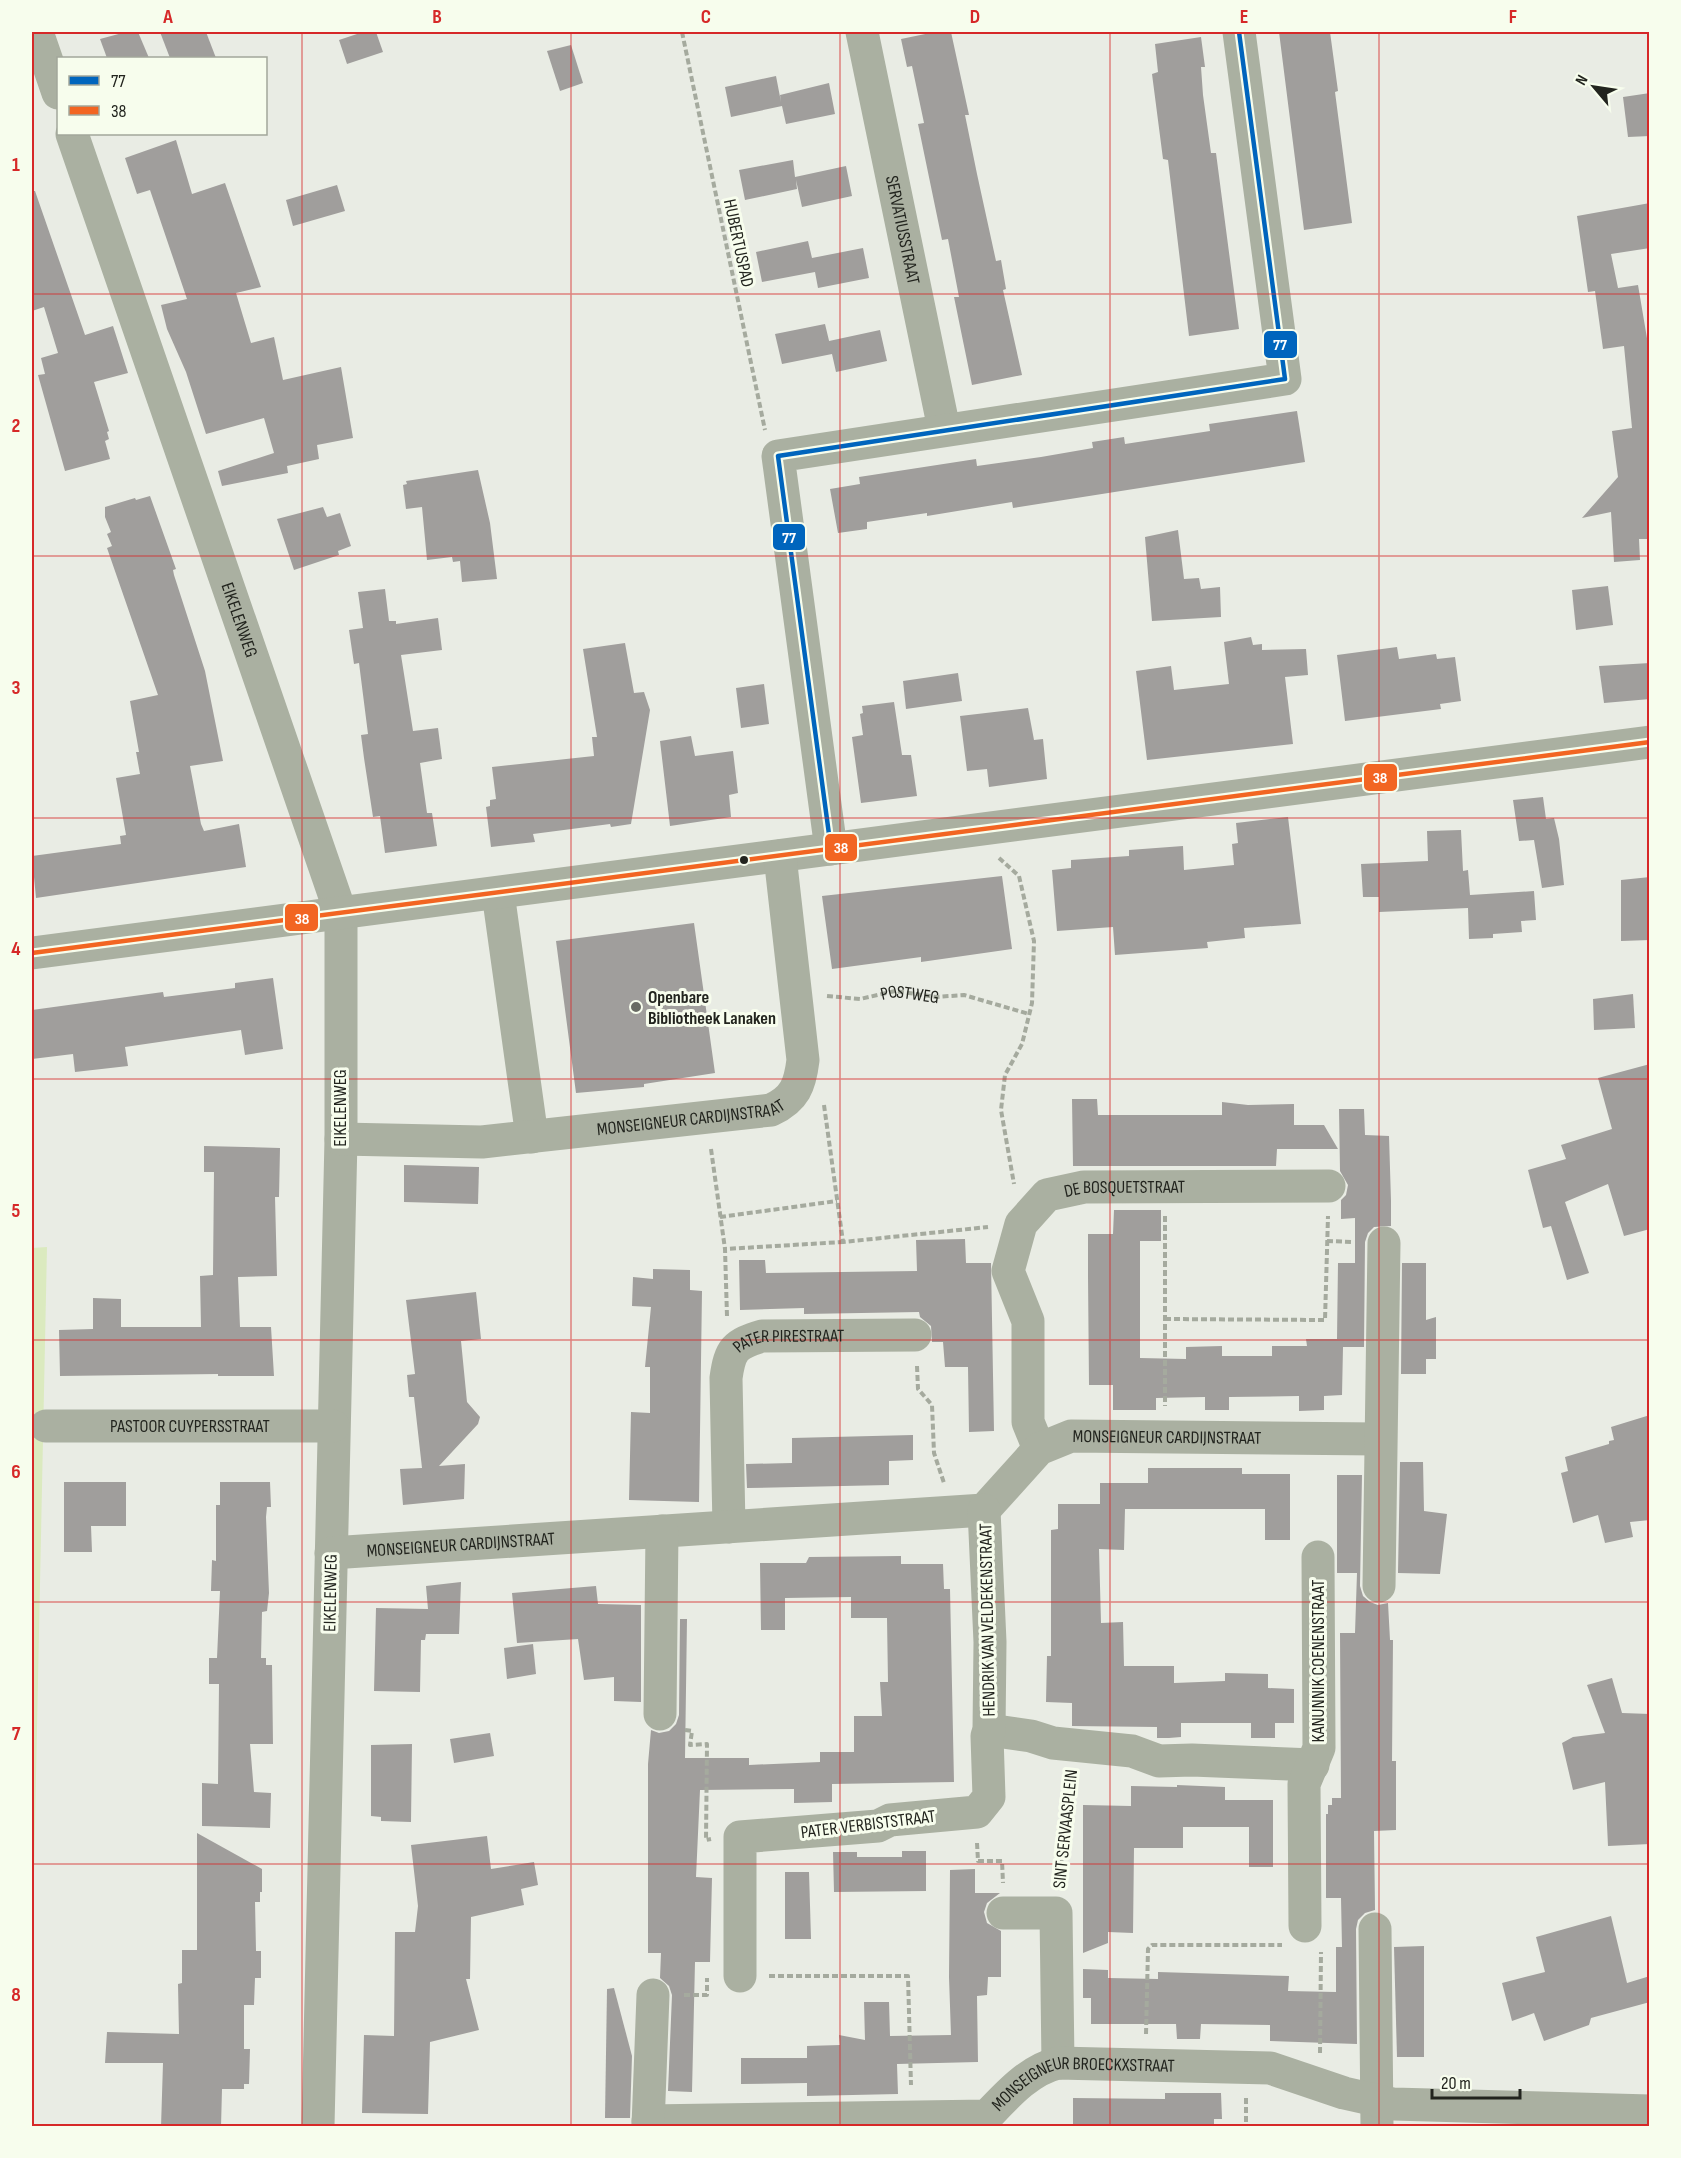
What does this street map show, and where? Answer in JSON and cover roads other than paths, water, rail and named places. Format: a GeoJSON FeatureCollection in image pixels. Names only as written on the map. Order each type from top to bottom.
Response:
{"type":"FeatureCollection","features":[{"type":"Feature","properties":{"kind":"street"},"geometry":{"type":"LineString","coordinates":[[37,32],[57,90]]}},
{"type":"Feature","properties":{"kind":"street","name":"SERVATIUSSTRAAT"},"geometry":{"type":"LineString","coordinates":[[862,32],[944,429]]}},
{"type":"Feature","properties":{"kind":"street"},"geometry":{"type":"LineString","coordinates":[[831,849],[778,456],[1285,379],[1239,32]]}},
{"type":"Feature","properties":{"kind":"street","name":"EIKELENWEG"},"geometry":{"type":"LineString","coordinates":[[72,135],[341,914],[340,1139],[318,2127]]}},
{"type":"Feature","properties":{"kind":"street"},"geometry":{"type":"LineString","coordinates":[[32,953],[1650,742]]}},
{"type":"Feature","properties":{"kind":"street","name":"MONSEIGNEUR CARDIJNSTRAAT"},"geometry":{"type":"LineString","coordinates":[[340,1139],[482,1142],[771,1110],[786,1103],[794,1095],[801,1080],[803,1060],[780,855]]}},
{"type":"Feature","properties":{"kind":"street"},"geometry":{"type":"LineString","coordinates":[[498,893],[532,1137]]}},
{"type":"Feature","properties":{"kind":"street","name":"DE BOSQUETSTRAAT"},"geometry":{"type":"LineString","coordinates":[[1039,1449],[1028,1422],[1028,1322],[1008,1272],[1025,1220],[1047,1195],[1084,1187],[1329,1186]]}},
{"type":"Feature","properties":{"kind":"street"},"geometry":{"type":"LineString","coordinates":[[1379,1586],[1379,1439],[1384,1243]]}},
{"type":"Feature","properties":{"kind":"street","name":"PATER PIRESTRAAT"},"geometry":{"type":"LineString","coordinates":[[729,1527],[726,1378],[729,1357],[741,1342],[762,1336],[915,1335]]}},
{"type":"Feature","properties":{"kind":"street","name":"PASTOOR CUYPERSSTRAAT"},"geometry":{"type":"LineString","coordinates":[[46,1426],[333,1426]]}},
{"type":"Feature","properties":{"kind":"street","name":"MONSEIGNEUR CARDIJNSTRAAT"},"geometry":{"type":"LineString","coordinates":[[331,1553],[969,1511],[1039,1449],[1071,1436],[1379,1439]]}},
{"type":"Feature","properties":{"kind":"street","name":"HENDRIK VAN VELDEKENSTRAAT"},"geometry":{"type":"LineString","coordinates":[[969,1511],[990,1642],[989,1730]]}},
{"type":"Feature","properties":{"kind":"street"},"geometry":{"type":"LineString","coordinates":[[660,1714],[662,1531]]}},
{"type":"Feature","properties":{"kind":"street","name":"KANUNNIK COENENSTRAAT"},"geometry":{"type":"LineString","coordinates":[[1305,1926],[1304,1784],[1314,1765],[1319,1748],[1318,1557]]}},
{"type":"Feature","properties":{"kind":"street","name":"KANUNNIK COENENSTRAAT"},"geometry":{"type":"LineString","coordinates":[[989,1730],[1075,1745],[1132,1751],[1159,1761],[1192,1760],[1314,1765]]}},
{"type":"Feature","properties":{"kind":"street","name":"PATER VERBISTSTRAAT"},"geometry":{"type":"LineString","coordinates":[[740,1976],[740,1837],[878,1826],[890,1820],[977,1812],[989,1797],[987,1736],[989,1730]]}},
{"type":"Feature","properties":{"kind":"street","name":"SINT SERVAASPLEIN"},"geometry":{"type":"LineString","coordinates":[[1003,1913],[1056,1913],[1058,2063]]}},
{"type":"Feature","properties":{"kind":"street"},"geometry":{"type":"LineString","coordinates":[[1375,1929],[1377,2114]]}},
{"type":"Feature","properties":{"kind":"street","name":"MONSEIGNEUR BROECKXSTRAAT"},"geometry":{"type":"LineString","coordinates":[[653,1995],[648,2124],[911,2117],[987,2122],[1005,2096],[1042,2067],[1058,2063],[1270,2068],[1319,2084],[1377,2114],[1393,2104],[1650,2111]]}},
{"type":"Feature","properties":{"kind":"place","name":"Openbare Bibliotheek Lanaken"},"geometry":{"type":"Point","coordinates":[636,1007]}}]}
